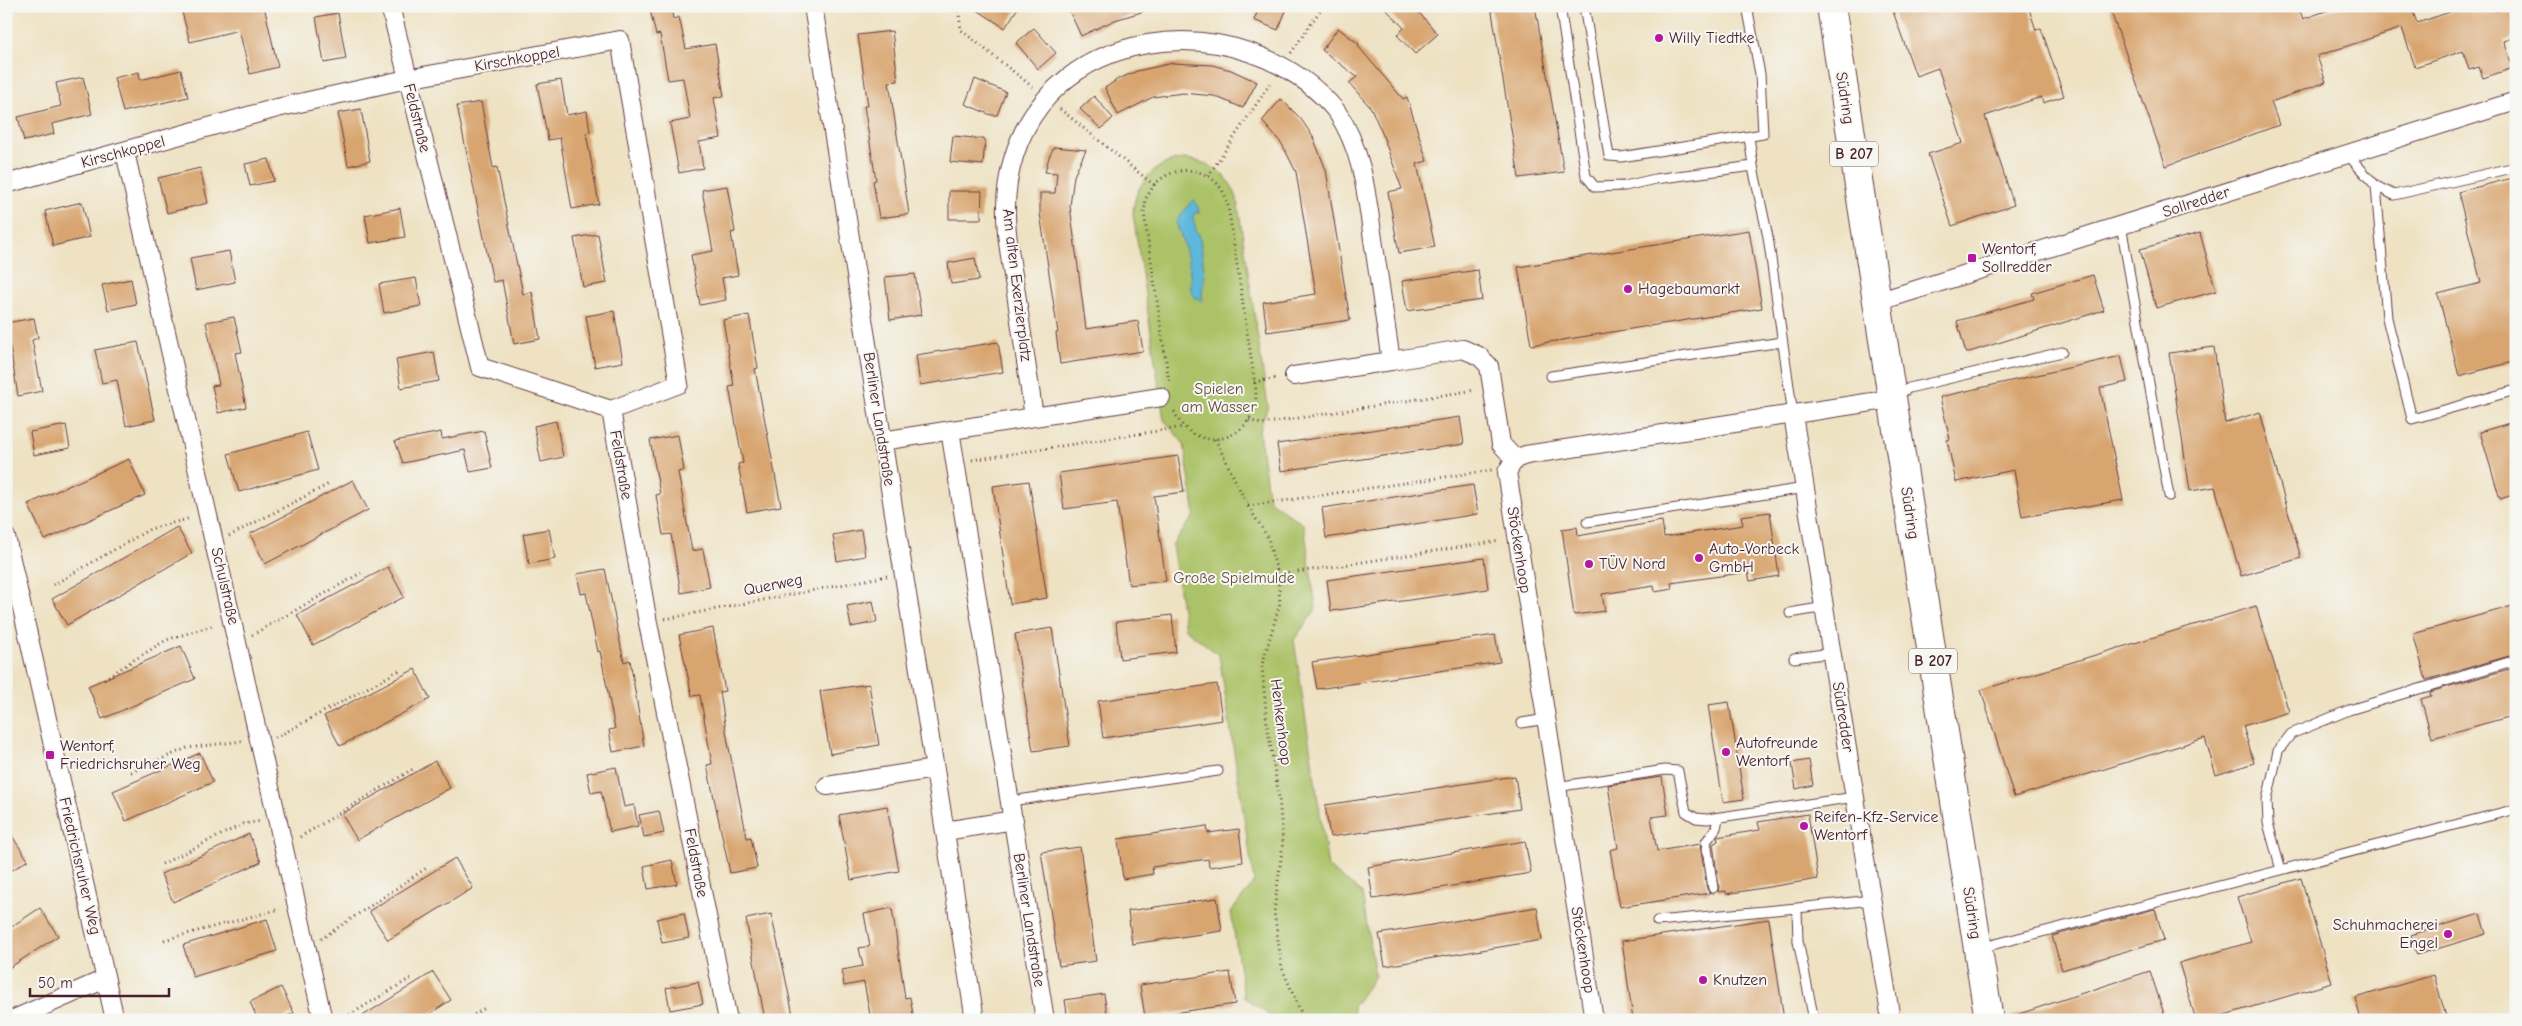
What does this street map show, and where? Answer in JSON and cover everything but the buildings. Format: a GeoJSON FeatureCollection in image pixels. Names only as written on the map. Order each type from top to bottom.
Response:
{"type":"FeatureCollection","features":[{"type":"Feature","properties":{"kind":"main road","name":"Südring"},"geometry":{"type":"LineString","coordinates":[[1831,6],[1988,1020]]}},
{"type":"Feature","properties":{"kind":"street","name":"Feldstraße"},"geometry":{"type":"LineString","coordinates":[[390,6],[480,366],[611,410],[648,622],[728,1020]]}},
{"type":"Feature","properties":{"kind":"street","name":"Berliner Landstraße"},"geometry":{"type":"LineString","coordinates":[[813,6],[975,1020]]}},
{"type":"Feature","properties":{"kind":"street","name":"Am alten Exerzierplatz"},"geometry":{"type":"LineString","coordinates":[[1034,417],[1008,239],[1006,201],[1012,163],[1026,128],[1046,98],[1074,70],[1097,54],[1122,42],[1159,33],[1196,31],[1234,37],[1260,47],[1286,61],[1300,72],[1327,99],[1338,114],[1355,148],[1365,185],[1391,361]]}},
{"type":"Feature","properties":{"kind":"street","name":"Kirschkoppel"},"geometry":{"type":"LineString","coordinates":[[6,184],[277,108],[407,79],[620,40],[679,384],[611,410]]}},
{"type":"Feature","properties":{"kind":"street","name":"Sollredder"},"geometry":{"type":"LineString","coordinates":[[1877,302],[2516,101]]}},
{"type":"Feature","properties":{"kind":"street","name":"Schulstraße"},"geometry":{"type":"LineString","coordinates":[[125,152],[323,1020]]}},
{"type":"Feature","properties":{"kind":"street"},"geometry":{"type":"LineString","coordinates":[[1294,376],[1463,349],[1479,356],[1489,366],[1500,444],[1511,466],[1526,455],[1892,399]]}},
{"type":"Feature","properties":{"kind":"street"},"geometry":{"type":"LineString","coordinates":[[882,441],[1168,395]]}},
{"type":"Feature","properties":{"kind":"street","name":"Südredder"},"geometry":{"type":"LineString","coordinates":[[1793,415],[1891,1020]]}},
{"type":"Feature","properties":{"kind":"street","name":"Berliner Landstraße"},"geometry":{"type":"LineString","coordinates":[[950,430],[1045,1020]]}},
{"type":"Feature","properties":{"kind":"street","name":"Stöckenhoop"},"geometry":{"type":"LineString","coordinates":[[1511,466],[1517,538],[1594,1020]]}},
{"type":"Feature","properties":{"kind":"street","name":"Friedrichsruher Weg"},"geometry":{"type":"LineString","coordinates":[[6,537],[115,1020]]}},
{"type":"Feature","properties":{"kind":"street"},"geometry":{"type":"LineString","coordinates":[[827,786],[934,768]]}},
{"type":"Feature","properties":{"kind":"street"},"geometry":{"type":"LineString","coordinates":[[945,831],[1014,820]]}},
{"type":"Feature","properties":{"kind":"street"},"geometry":{"type":"LineString","coordinates":[[12,1020],[106,980]]}},
{"type":"Feature","properties":{"kind":"lane"},"geometry":{"type":"LineString","coordinates":[[1560,6],[1586,176],[1595,187],[1626,186],[1655,179],[1753,166]]}},
{"type":"Feature","properties":{"kind":"lane"},"geometry":{"type":"LineString","coordinates":[[1584,6],[1608,156],[1621,157],[1749,138],[1763,134],[1760,74],[1747,6]]}},
{"type":"Feature","properties":{"kind":"lane"},"geometry":{"type":"LineString","coordinates":[[1749,138],[1768,237],[1793,415]]}},
{"type":"Feature","properties":{"kind":"lane"},"geometry":{"type":"LineString","coordinates":[[2348,154],[2376,186],[2394,195],[2516,167]]}},
{"type":"Feature","properties":{"kind":"lane"},"geometry":{"type":"LineString","coordinates":[[2376,186],[2387,318],[2412,419],[2516,390]]}},
{"type":"Feature","properties":{"kind":"lane"},"geometry":{"type":"LineString","coordinates":[[2121,225],[2169,496]]}},
{"type":"Feature","properties":{"kind":"lane"},"geometry":{"type":"LineString","coordinates":[[1552,376],[1782,342]]}},
{"type":"Feature","properties":{"kind":"lane"},"geometry":{"type":"LineString","coordinates":[[1892,399],[1909,388],[2062,352]]}},
{"type":"Feature","properties":{"kind":"lane"},"geometry":{"type":"LineString","coordinates":[[1587,522],[1805,488]]}},
{"type":"Feature","properties":{"kind":"lane"},"geometry":{"type":"LineString","coordinates":[[1790,613],[1825,607]]}},
{"type":"Feature","properties":{"kind":"lane"},"geometry":{"type":"LineString","coordinates":[[1794,658],[1832,653]]}},
{"type":"Feature","properties":{"kind":"lane"},"geometry":{"type":"LineString","coordinates":[[2281,870],[2268,823],[2267,800],[2278,751],[2291,734],[2349,710],[2516,660]]}},
{"type":"Feature","properties":{"kind":"lane"},"geometry":{"type":"LineString","coordinates":[[1522,724],[1546,719]]}},
{"type":"Feature","properties":{"kind":"lane"},"geometry":{"type":"LineString","coordinates":[[1556,787],[1665,770],[1678,771],[1686,812],[1696,818],[1718,819],[1855,797]]}},
{"type":"Feature","properties":{"kind":"lane"},"geometry":{"type":"LineString","coordinates":[[1011,801],[1218,771]]}},
{"type":"Feature","properties":{"kind":"lane"},"geometry":{"type":"LineString","coordinates":[[1977,949],[2516,808]]}},
{"type":"Feature","properties":{"kind":"lane"},"geometry":{"type":"LineString","coordinates":[[1713,888],[1706,842],[1716,828],[1718,819]]}},
{"type":"Feature","properties":{"kind":"lane"},"geometry":{"type":"LineString","coordinates":[[1657,921],[1872,900]]}},
{"type":"Feature","properties":{"kind":"lane"},"geometry":{"type":"LineString","coordinates":[[1798,908],[1798,941],[1814,1020]]}},
{"type":"Feature","properties":{"kind":"path"},"geometry":{"type":"LineString","coordinates":[[958,6],[961,30],[1154,185]]}},
{"type":"Feature","properties":{"kind":"path"},"geometry":{"type":"LineString","coordinates":[[1208,176],[1323,6]]}},
{"type":"Feature","properties":{"kind":"path"},"geometry":{"type":"LineString","coordinates":[[1180,170],[1195,170],[1208,176],[1222,191],[1228,205],[1256,401],[1249,420],[1235,434],[1215,439],[1196,435],[1177,418],[1168,395],[1144,218],[1145,203],[1154,185],[1166,175],[1180,170]]}},
{"type":"Feature","properties":{"kind":"path"},"geometry":{"type":"LineString","coordinates":[[1254,382],[1294,376]]}},
{"type":"Feature","properties":{"kind":"path"},"geometry":{"type":"LineString","coordinates":[[1249,420],[1261,424],[1492,387]]}},
{"type":"Feature","properties":{"kind":"path"},"geometry":{"type":"LineString","coordinates":[[956,463],[1184,426]]}},
{"type":"Feature","properties":{"kind":"path","name":"Henkenhoop"},"geometry":{"type":"LineString","coordinates":[[1215,439],[1248,506],[1268,538],[1275,556],[1278,575],[1280,603],[1262,665],[1267,724],[1279,797],[1284,843],[1274,912],[1282,968],[1304,1020]]}},
{"type":"Feature","properties":{"kind":"path"},"geometry":{"type":"LineString","coordinates":[[1248,506],[1511,466]]}},
{"type":"Feature","properties":{"kind":"path"},"geometry":{"type":"LineString","coordinates":[[215,544],[328,484]]}},
{"type":"Feature","properties":{"kind":"path"},"geometry":{"type":"LineString","coordinates":[[53,585],[150,529],[208,514]]}},
{"type":"Feature","properties":{"kind":"path"},"geometry":{"type":"LineString","coordinates":[[1278,575],[1517,538]]}},
{"type":"Feature","properties":{"kind":"path"},"geometry":{"type":"LineString","coordinates":[[238,643],[361,573]]}},
{"type":"Feature","properties":{"kind":"path","name":"Querweg"},"geometry":{"type":"LineString","coordinates":[[648,622],[904,573]]}},
{"type":"Feature","properties":{"kind":"path"},"geometry":{"type":"LineString","coordinates":[[104,679],[166,640],[232,619]]}},
{"type":"Feature","properties":{"kind":"path"},"geometry":{"type":"LineString","coordinates":[[131,772],[187,748],[260,742],[402,670]]}},
{"type":"Feature","properties":{"kind":"path"},"geometry":{"type":"LineString","coordinates":[[284,846],[413,769]]}},
{"type":"Feature","properties":{"kind":"path"},"geometry":{"type":"LineString","coordinates":[[162,864],[243,824],[278,818]]}},
{"type":"Feature","properties":{"kind":"path"},"geometry":{"type":"LineString","coordinates":[[307,948],[428,867]]}},
{"type":"Feature","properties":{"kind":"path"},"geometry":{"type":"LineString","coordinates":[[164,940],[297,904]]}},
{"type":"Feature","properties":{"kind":"path"},"geometry":{"type":"LineString","coordinates":[[341,1020],[411,978]]}},
{"type":"Feature","properties":{"kind":"path"},"geometry":{"type":"LineString","coordinates":[[466,1020],[485,1008]]}},
{"type":"Feature","properties":{"kind":"green space"},"geometry":{"type":"Polygon","coordinates":[[[1184,159],[1202,162],[1217,170],[1229,182],[1237,198],[1268,406],[1259,431],[1269,500],[1304,525],[1316,609],[1294,640],[1328,867],[1362,893],[1375,976],[1353,1007],[1355,1020],[1275,1020],[1244,997],[1231,912],[1254,882],[1219,655],[1185,629],[1172,545],[1195,515],[1184,444],[1164,420],[1133,214],[1137,193],[1148,176],[1164,165],[1184,159]]]}},
{"type":"Feature","properties":{"kind":"water"},"geometry":{"type":"Polygon","coordinates":[[[1193,199],[1197,204],[1199,213],[1194,213],[1193,218],[1196,232],[1199,234],[1201,248],[1204,274],[1203,301],[1192,293],[1189,262],[1176,222],[1193,199]]]}},
{"type":"Feature","properties":{"kind":"place","name":"Willy Tiedtke"},"geometry":{"type":"Point","coordinates":[1659,38]}},
{"type":"Feature","properties":{"kind":"place","name":"Wentorf, Sollredder"},"geometry":{"type":"Point","coordinates":[1972,258]}},
{"type":"Feature","properties":{"kind":"place","name":"Hagebaumarkt"},"geometry":{"type":"Point","coordinates":[1628,289]}},
{"type":"Feature","properties":{"kind":"place","name":"Auto-Vorbeck GmbH"},"geometry":{"type":"Point","coordinates":[1699,558]}},
{"type":"Feature","properties":{"kind":"place","name":"TÜV Nord"},"geometry":{"type":"Point","coordinates":[1589,564]}},
{"type":"Feature","properties":{"kind":"place","name":"Autofreunde Wentorf"},"geometry":{"type":"Point","coordinates":[1726,752]}},
{"type":"Feature","properties":{"kind":"place","name":"Wentorf, Friedrichsruher Weg"},"geometry":{"type":"Point","coordinates":[50,755]}},
{"type":"Feature","properties":{"kind":"place","name":"Reifen-Kfz-Service Wentorf"},"geometry":{"type":"Point","coordinates":[1804,826]}},
{"type":"Feature","properties":{"kind":"place","name":"Schuhmacherei Engel"},"geometry":{"type":"Point","coordinates":[2448,934]}},
{"type":"Feature","properties":{"kind":"place","name":"Knutzen"},"geometry":{"type":"Point","coordinates":[1703,980]}},
{"type":"Feature","properties":{"kind":"park label","name":"Spielen am Wasser"},"geometry":{"type":"Point","coordinates":[1219,398]}},
{"type":"Feature","properties":{"kind":"park label","name":"Große Spielmulde"},"geometry":{"type":"Point","coordinates":[1234,578]}}]}
